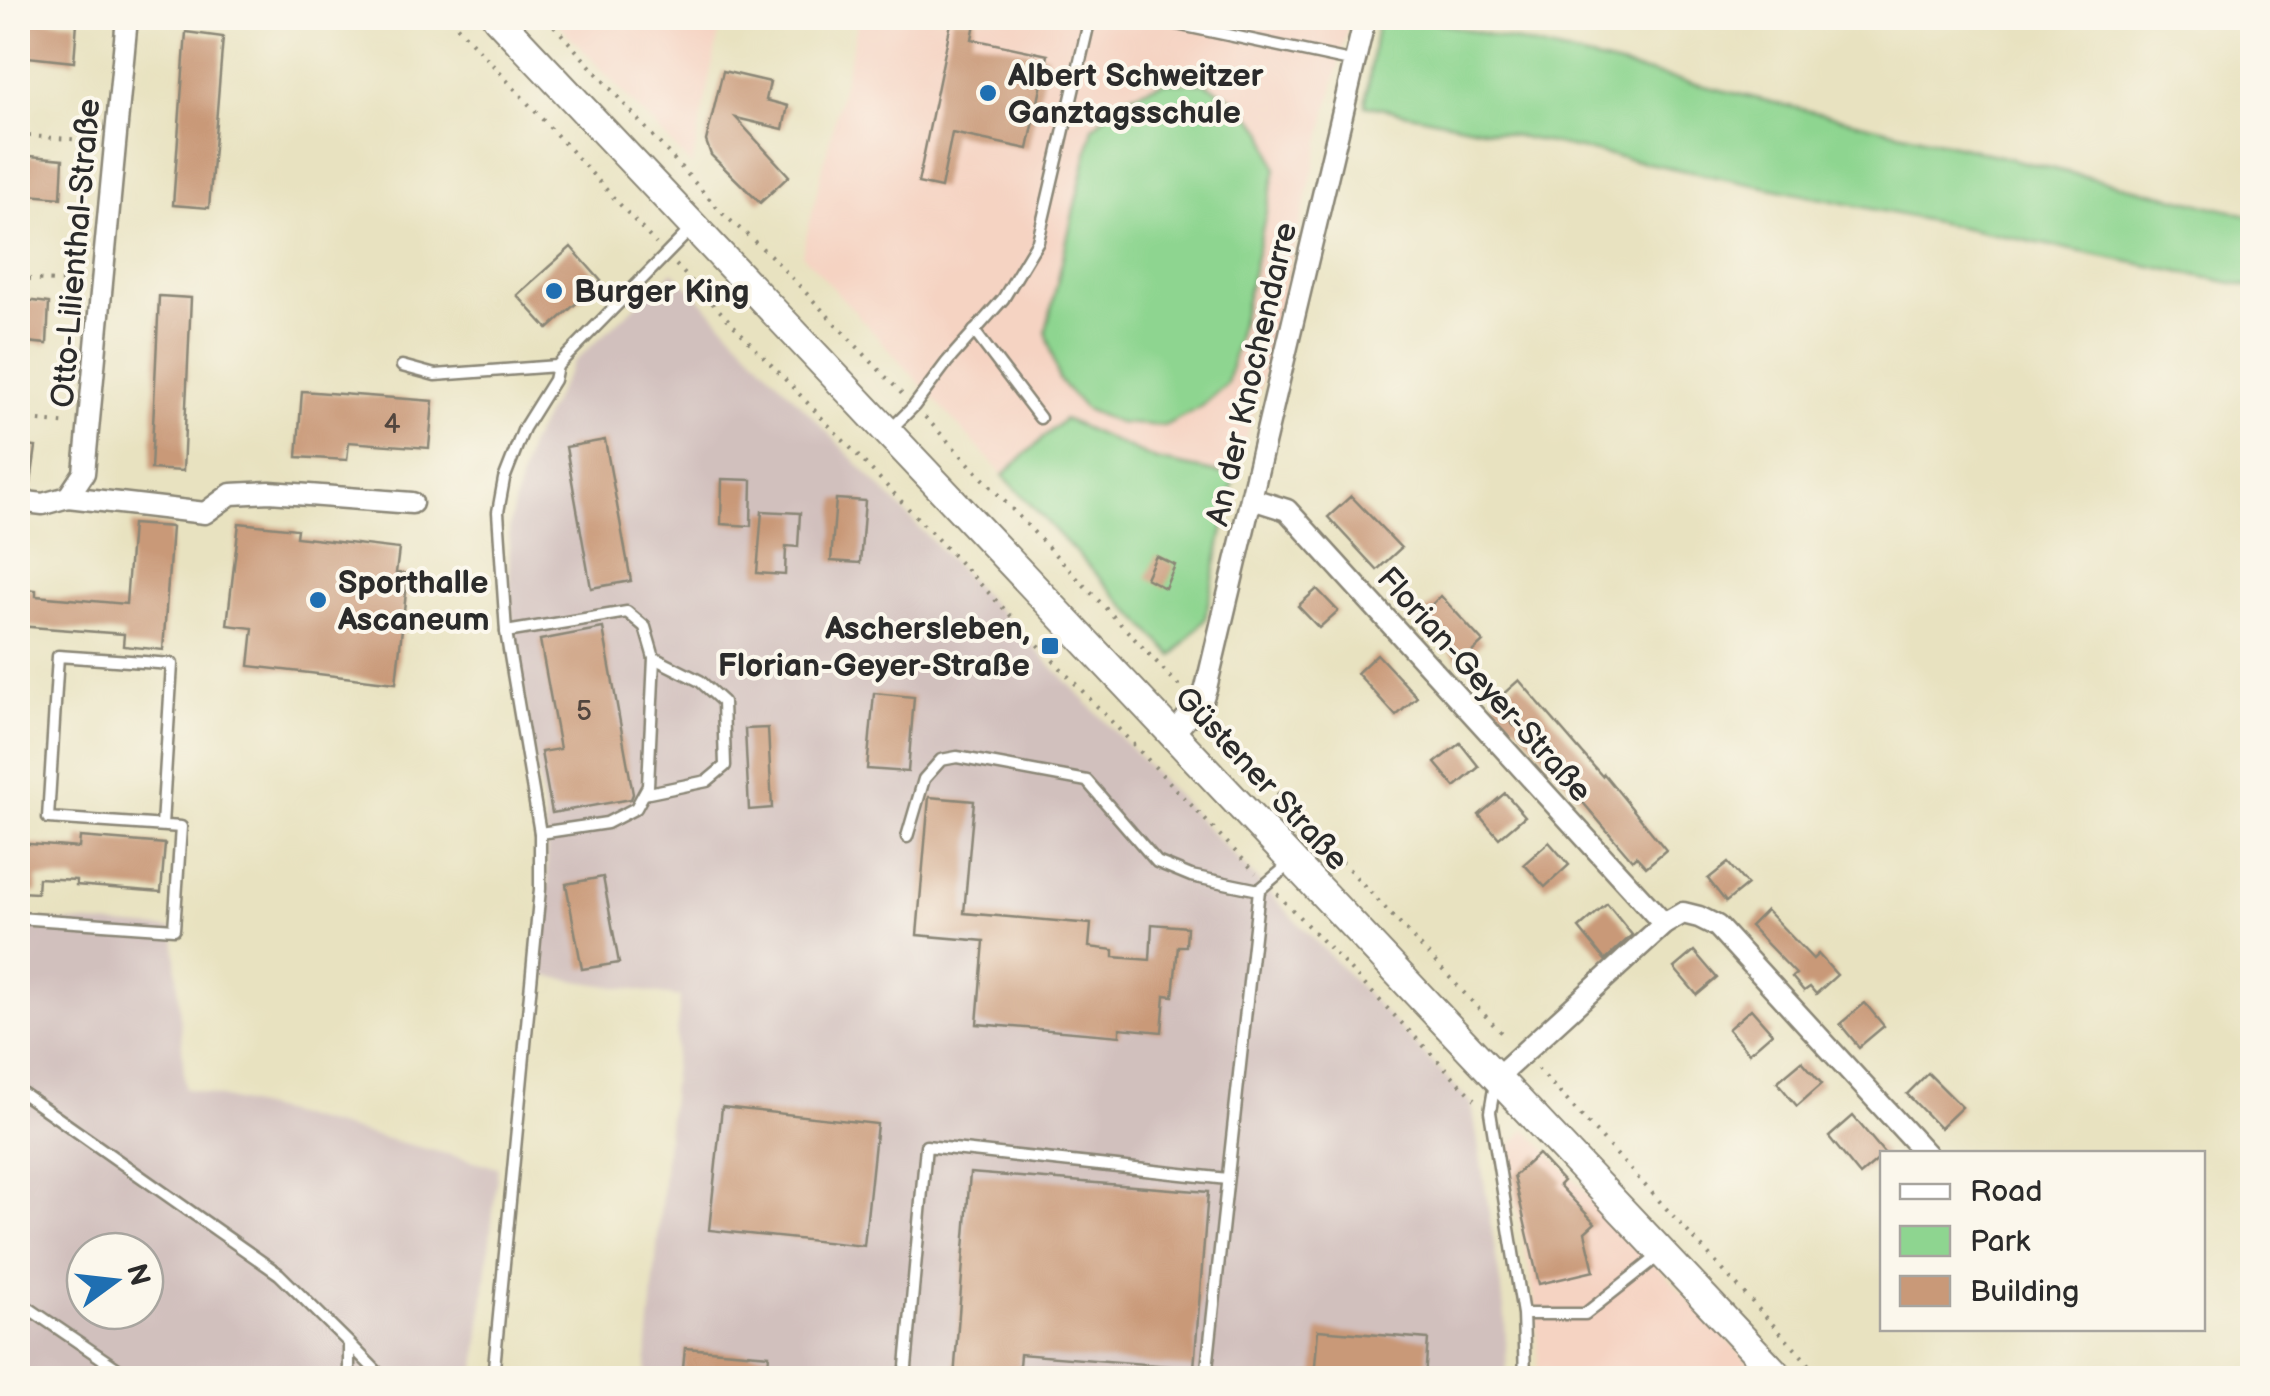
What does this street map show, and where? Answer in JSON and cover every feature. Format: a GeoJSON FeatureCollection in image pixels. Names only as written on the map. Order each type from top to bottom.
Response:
{"type":"FeatureCollection","features":[{"type":"Feature","properties":{"kind":"main road","name":"Güstener Straße"},"geometry":{"type":"LineString","coordinates":[[496,18],[1780,1378]]}},
{"type":"Feature","properties":{"kind":"street","name":"Otto-Lilienthal-Straße"},"geometry":{"type":"LineString","coordinates":[[68,497],[84,473],[126,18]]}},
{"type":"Feature","properties":{"kind":"street","name":"An der Knochendarre"},"geometry":{"type":"LineString","coordinates":[[1173,734],[1202,700],[1365,18]]}},
{"type":"Feature","properties":{"kind":"street"},"geometry":{"type":"LineString","coordinates":[[18,501],[43,504],[68,497],[205,513],[231,494],[270,492],[412,503]]}},
{"type":"Feature","properties":{"kind":"street","name":"Florian-Geyer-Straße"},"geometry":{"type":"LineString","coordinates":[[1252,499],[1286,510],[1664,924]]}},
{"type":"Feature","properties":{"kind":"street"},"geometry":{"type":"LineString","coordinates":[[1496,1077],[1664,924],[1683,913],[1717,926],[1923,1151]]}},
{"type":"Feature","properties":{"kind":"lane"},"geometry":{"type":"LineString","coordinates":[[888,431],[914,406],[1003,299],[1038,240],[1090,18]]}},
{"type":"Feature","properties":{"kind":"lane"},"geometry":{"type":"LineString","coordinates":[[1148,18],[1356,62]]}},
{"type":"Feature","properties":{"kind":"lane"},"geometry":{"type":"LineString","coordinates":[[493,1378],[540,889],[540,833],[506,632],[498,512],[504,479],[524,428],[554,380],[557,366],[694,225]]}},
{"type":"Feature","properties":{"kind":"lane"},"geometry":{"type":"LineString","coordinates":[[974,332],[1040,418]]}},
{"type":"Feature","properties":{"kind":"lane"},"geometry":{"type":"LineString","coordinates":[[402,366],[435,375],[557,366]]}},
{"type":"Feature","properties":{"kind":"lane"},"geometry":{"type":"LineString","coordinates":[[506,632],[628,612],[645,627],[654,658],[648,786],[636,808],[607,823],[540,833]]}},
{"type":"Feature","properties":{"kind":"lane"},"geometry":{"type":"LineString","coordinates":[[18,918],[174,929],[181,826],[162,825],[48,818],[58,656],[172,664],[162,825]]}},
{"type":"Feature","properties":{"kind":"lane"},"geometry":{"type":"LineString","coordinates":[[644,794],[708,781],[725,766],[723,702],[700,682],[654,658]]}},
{"type":"Feature","properties":{"kind":"lane"},"geometry":{"type":"LineString","coordinates":[[907,837],[924,779],[940,760],[956,757],[1087,781],[1157,862],[1191,876],[1263,887]]}},
{"type":"Feature","properties":{"kind":"lane"},"geometry":{"type":"LineString","coordinates":[[1206,1378],[1263,887],[1292,861]]}},
{"type":"Feature","properties":{"kind":"lane"},"geometry":{"type":"LineString","coordinates":[[1496,1077],[1490,1112],[1523,1314],[1525,1378]]}},
{"type":"Feature","properties":{"kind":"lane"},"geometry":{"type":"LineString","coordinates":[[18,1090],[279,1274],[383,1378]]}},
{"type":"Feature","properties":{"kind":"lane"},"geometry":{"type":"LineString","coordinates":[[906,1378],[926,1146],[1228,1179]]}},
{"type":"Feature","properties":{"kind":"lane"},"geometry":{"type":"LineString","coordinates":[[1523,1314],[1585,1314],[1662,1254]]}},
{"type":"Feature","properties":{"kind":"lane"},"geometry":{"type":"LineString","coordinates":[[18,1301],[131,1378]]}},
{"type":"Feature","properties":{"kind":"lane"},"geometry":{"type":"LineString","coordinates":[[349,1343],[349,1378]]}},
{"type":"Feature","properties":{"kind":"path"},"geometry":{"type":"LineString","coordinates":[[450,18],[665,254],[1263,887],[1490,1112]]}},
{"type":"Feature","properties":{"kind":"path"},"geometry":{"type":"LineString","coordinates":[[18,134],[115,143]]}},
{"type":"Feature","properties":{"kind":"path"},"geometry":{"type":"LineString","coordinates":[[18,278],[102,285]]}},
{"type":"Feature","properties":{"kind":"path"},"geometry":{"type":"LineString","coordinates":[[18,419],[89,426]]}},
{"type":"Feature","properties":{"kind":"shaded area"},"geometry":{"type":"Polygon","coordinates":[[[554,18],[722,18],[692,166],[568,34],[554,18]]]}},
{"type":"Feature","properties":{"kind":"shaded area"},"geometry":{"type":"Polygon","coordinates":[[[859,18],[1350,18],[1256,407],[1234,476],[1156,460],[1064,420],[1003,475],[802,254],[859,18]]]}},
{"type":"Feature","properties":{"kind":"shaded area"},"geometry":{"type":"Polygon","coordinates":[[[673,271],[1472,1104],[1505,1314],[1507,1378],[645,1378],[680,997],[539,975],[548,882],[545,820],[510,605],[509,525],[528,448],[573,363],[673,271]]]}},
{"type":"Feature","properties":{"kind":"shaded area"},"geometry":{"type":"Polygon","coordinates":[[[18,918],[174,929],[185,1088],[498,1167],[475,1378],[18,1378],[18,918]]]}},
{"type":"Feature","properties":{"kind":"shaded area"},"geometry":{"type":"Polygon","coordinates":[[[1526,1129],[1764,1378],[1538,1378],[1536,1306],[1506,1151],[1526,1129]]]}},
{"type":"Feature","properties":{"kind":"green space"},"geometry":{"type":"Polygon","coordinates":[[[1378,18],[1418,18],[2252,216],[2252,287],[1365,105],[1378,18]]]}},
{"type":"Feature","properties":{"kind":"green space"},"geometry":{"type":"Polygon","coordinates":[[[1164,82],[1205,83],[1236,100],[1265,132],[1276,169],[1227,384],[1201,407],[1164,426],[1118,423],[1085,409],[1059,380],[1046,331],[1093,127],[1123,98],[1164,82]]]}},
{"type":"Feature","properties":{"kind":"green space"},"geometry":{"type":"Polygon","coordinates":[[[1064,419],[1156,460],[1234,476],[1205,619],[1173,656],[1003,475],[1064,419]]]}},
{"type":"Feature","properties":{"kind":"building"},"geometry":{"type":"Polygon","coordinates":[[[18,18],[77,22],[74,62],[18,56],[18,18]]]}},
{"type":"Feature","properties":{"kind":"building","name":"Albert Schweitzer Ganztagsschule"},"geometry":{"type":"Polygon","coordinates":[[[952,18],[976,18],[972,39],[1048,55],[1028,149],[952,133],[941,188],[918,183],[952,18]]]}},
{"type":"Feature","properties":{"kind":"building"},"geometry":{"type":"Polygon","coordinates":[[[186,32],[223,37],[209,208],[173,205],[186,32]]]}},
{"type":"Feature","properties":{"kind":"building"},"geometry":{"type":"Polygon","coordinates":[[[723,71],[770,82],[766,100],[788,106],[783,129],[736,118],[789,176],[760,203],[711,155],[706,141],[723,71]]]}},
{"type":"Feature","properties":{"kind":"building"},"geometry":{"type":"Polygon","coordinates":[[[18,155],[63,159],[61,198],[18,194],[18,155]]]}},
{"type":"Feature","properties":{"kind":"building"},"geometry":{"type":"Polygon","coordinates":[[[571,247],[601,281],[548,329],[517,295],[571,247]]]}},
{"type":"Feature","properties":{"kind":"building"},"geometry":{"type":"Polygon","coordinates":[[[159,296],[191,298],[183,471],[151,469],[159,296]]]}},
{"type":"Feature","properties":{"kind":"building"},"geometry":{"type":"Polygon","coordinates":[[[18,299],[49,303],[47,344],[18,341],[18,299]]]}},
{"type":"Feature","properties":{"kind":"building"},"geometry":{"type":"Polygon","coordinates":[[[302,391],[433,401],[429,448],[349,442],[347,460],[297,457],[302,391]]]}},
{"type":"Feature","properties":{"kind":"building"},"geometry":{"type":"Polygon","coordinates":[[[605,440],[631,581],[591,588],[566,447],[605,440]]]}},
{"type":"Feature","properties":{"kind":"building"},"geometry":{"type":"Polygon","coordinates":[[[18,445],[36,447],[30,489],[18,488],[18,445]]]}},
{"type":"Feature","properties":{"kind":"building"},"geometry":{"type":"Polygon","coordinates":[[[722,479],[752,480],[751,526],[721,524],[722,479]]]}},
{"type":"Feature","properties":{"kind":"building"},"geometry":{"type":"Polygon","coordinates":[[[1351,496],[1401,548],[1377,570],[1328,517],[1351,496]]]}},
{"type":"Feature","properties":{"kind":"building"},"geometry":{"type":"Polygon","coordinates":[[[836,499],[865,501],[860,563],[831,561],[836,499]]]}},
{"type":"Feature","properties":{"kind":"building"},"geometry":{"type":"Polygon","coordinates":[[[762,511],[800,513],[798,547],[786,546],[785,575],[757,573],[762,511]]]}},
{"type":"Feature","properties":{"kind":"building","name":"Sporthalle Ascaneum"},"geometry":{"type":"Polygon","coordinates":[[[239,523],[297,529],[296,537],[399,549],[396,573],[408,574],[396,683],[249,666],[253,628],[227,625],[239,523]]]}},
{"type":"Feature","properties":{"kind":"building"},"geometry":{"type":"Polygon","coordinates":[[[132,524],[172,527],[163,650],[123,646],[124,634],[18,626],[18,588],[36,590],[36,596],[126,604],[132,524]]]}},
{"type":"Feature","properties":{"kind":"building"},"geometry":{"type":"Polygon","coordinates":[[[1156,556],[1175,565],[1165,588],[1146,578],[1156,556]]]}},
{"type":"Feature","properties":{"kind":"building"},"geometry":{"type":"Polygon","coordinates":[[[1317,589],[1338,611],[1319,628],[1298,606],[1317,589]]]}},
{"type":"Feature","properties":{"kind":"building"},"geometry":{"type":"Polygon","coordinates":[[[1441,596],[1483,642],[1460,663],[1418,617],[1441,596]]]}},
{"type":"Feature","properties":{"kind":"building"},"geometry":{"type":"Polygon","coordinates":[[[603,628],[633,794],[631,799],[552,813],[541,752],[560,749],[540,640],[603,628]]]}},
{"type":"Feature","properties":{"kind":"building"},"geometry":{"type":"Polygon","coordinates":[[[1377,654],[1417,697],[1396,716],[1357,673],[1377,654]]]}},
{"type":"Feature","properties":{"kind":"building"},"geometry":{"type":"Polygon","coordinates":[[[1519,680],[1666,850],[1646,867],[1636,856],[1632,860],[1516,724],[1493,703],[1519,680]]]}},
{"type":"Feature","properties":{"kind":"building"},"geometry":{"type":"Polygon","coordinates":[[[874,693],[914,697],[908,772],[867,769],[874,693]]]}},
{"type":"Feature","properties":{"kind":"building"},"geometry":{"type":"Polygon","coordinates":[[[768,728],[772,808],[749,810],[745,729],[768,728]]]}},
{"type":"Feature","properties":{"kind":"building"},"geometry":{"type":"Polygon","coordinates":[[[1460,743],[1479,767],[1455,787],[1435,763],[1460,743]]]}},
{"type":"Feature","properties":{"kind":"building"},"geometry":{"type":"Polygon","coordinates":[[[1505,793],[1525,816],[1499,838],[1479,815],[1505,793]]]}},
{"type":"Feature","properties":{"kind":"building"},"geometry":{"type":"Polygon","coordinates":[[[929,797],[974,801],[964,913],[1091,924],[1089,947],[1114,950],[1114,957],[1150,960],[1152,924],[1187,927],[1186,946],[1178,946],[1173,996],[1165,995],[1162,1032],[1120,1028],[1120,1036],[977,1024],[984,941],[917,935],[929,797]]]}},
{"type":"Feature","properties":{"kind":"building"},"geometry":{"type":"Polygon","coordinates":[[[80,837],[165,844],[161,892],[38,878],[37,893],[18,892],[18,843],[79,848],[80,837]]]}},
{"type":"Feature","properties":{"kind":"building"},"geometry":{"type":"Polygon","coordinates":[[[1549,842],[1569,865],[1545,887],[1524,864],[1549,842]]]}},
{"type":"Feature","properties":{"kind":"building"},"geometry":{"type":"Polygon","coordinates":[[[1728,863],[1747,885],[1726,902],[1708,879],[1728,863]]]}},
{"type":"Feature","properties":{"kind":"building"},"geometry":{"type":"Polygon","coordinates":[[[603,877],[619,963],[582,969],[566,884],[603,877]]]}},
{"type":"Feature","properties":{"kind":"building"},"geometry":{"type":"Polygon","coordinates":[[[1607,904],[1632,935],[1605,960],[1579,928],[1607,904]]]}},
{"type":"Feature","properties":{"kind":"building"},"geometry":{"type":"Polygon","coordinates":[[[1766,910],[1813,959],[1818,954],[1837,975],[1816,994],[1810,987],[1804,991],[1792,977],[1796,974],[1750,926],[1766,910]]]}},
{"type":"Feature","properties":{"kind":"building"},"geometry":{"type":"Polygon","coordinates":[[[1694,951],[1717,978],[1697,995],[1674,968],[1694,951]]]}},
{"type":"Feature","properties":{"kind":"building"},"geometry":{"type":"Polygon","coordinates":[[[1865,1003],[1884,1026],[1859,1047],[1840,1024],[1865,1003]]]}},
{"type":"Feature","properties":{"kind":"building"},"geometry":{"type":"Polygon","coordinates":[[[1751,1009],[1772,1033],[1749,1053],[1728,1029],[1751,1009]]]}},
{"type":"Feature","properties":{"kind":"building"},"geometry":{"type":"Polygon","coordinates":[[[1802,1061],[1822,1084],[1797,1106],[1777,1082],[1802,1061]]]}},
{"type":"Feature","properties":{"kind":"building"},"geometry":{"type":"Polygon","coordinates":[[[1928,1073],[1962,1107],[1940,1128],[1907,1094],[1928,1073]]]}},
{"type":"Feature","properties":{"kind":"building"},"geometry":{"type":"Polygon","coordinates":[[[722,1107],[877,1124],[864,1246],[709,1230],[722,1107]]]}},
{"type":"Feature","properties":{"kind":"building"},"geometry":{"type":"Polygon","coordinates":[[[1853,1116],[1882,1151],[1880,1158],[1860,1175],[1829,1137],[1853,1116]]]}},
{"type":"Feature","properties":{"kind":"building"},"geometry":{"type":"Polygon","coordinates":[[[1538,1154],[1563,1181],[1559,1185],[1595,1223],[1585,1232],[1594,1271],[1539,1284],[1514,1176],[1538,1154]]]}},
{"type":"Feature","properties":{"kind":"building"},"geometry":{"type":"Polygon","coordinates":[[[970,1173],[1208,1192],[1194,1368],[1020,1354],[1018,1378],[954,1378],[970,1173]]]}},
{"type":"Feature","properties":{"kind":"building"},"geometry":{"type":"Polygon","coordinates":[[[1318,1330],[1428,1339],[1425,1378],[1314,1377],[1318,1330]]]}},
{"type":"Feature","properties":{"kind":"building"},"geometry":{"type":"Polygon","coordinates":[[[685,1348],[769,1355],[767,1378],[682,1378],[685,1348]]]}},
{"type":"Feature","properties":{"kind":"place","name":"Albert Schweitzer Ganztagsschule"},"geometry":{"type":"Point","coordinates":[988,93]}},
{"type":"Feature","properties":{"kind":"place","name":"Burger King"},"geometry":{"type":"Point","coordinates":[554,291]}},
{"type":"Feature","properties":{"kind":"place","name":"Sporthalle Ascaneum"},"geometry":{"type":"Point","coordinates":[318,600]}},
{"type":"Feature","properties":{"kind":"place","name":"Aschersleben, Florian-Geyer-Straße"},"geometry":{"type":"Point","coordinates":[1050,646]}}]}
